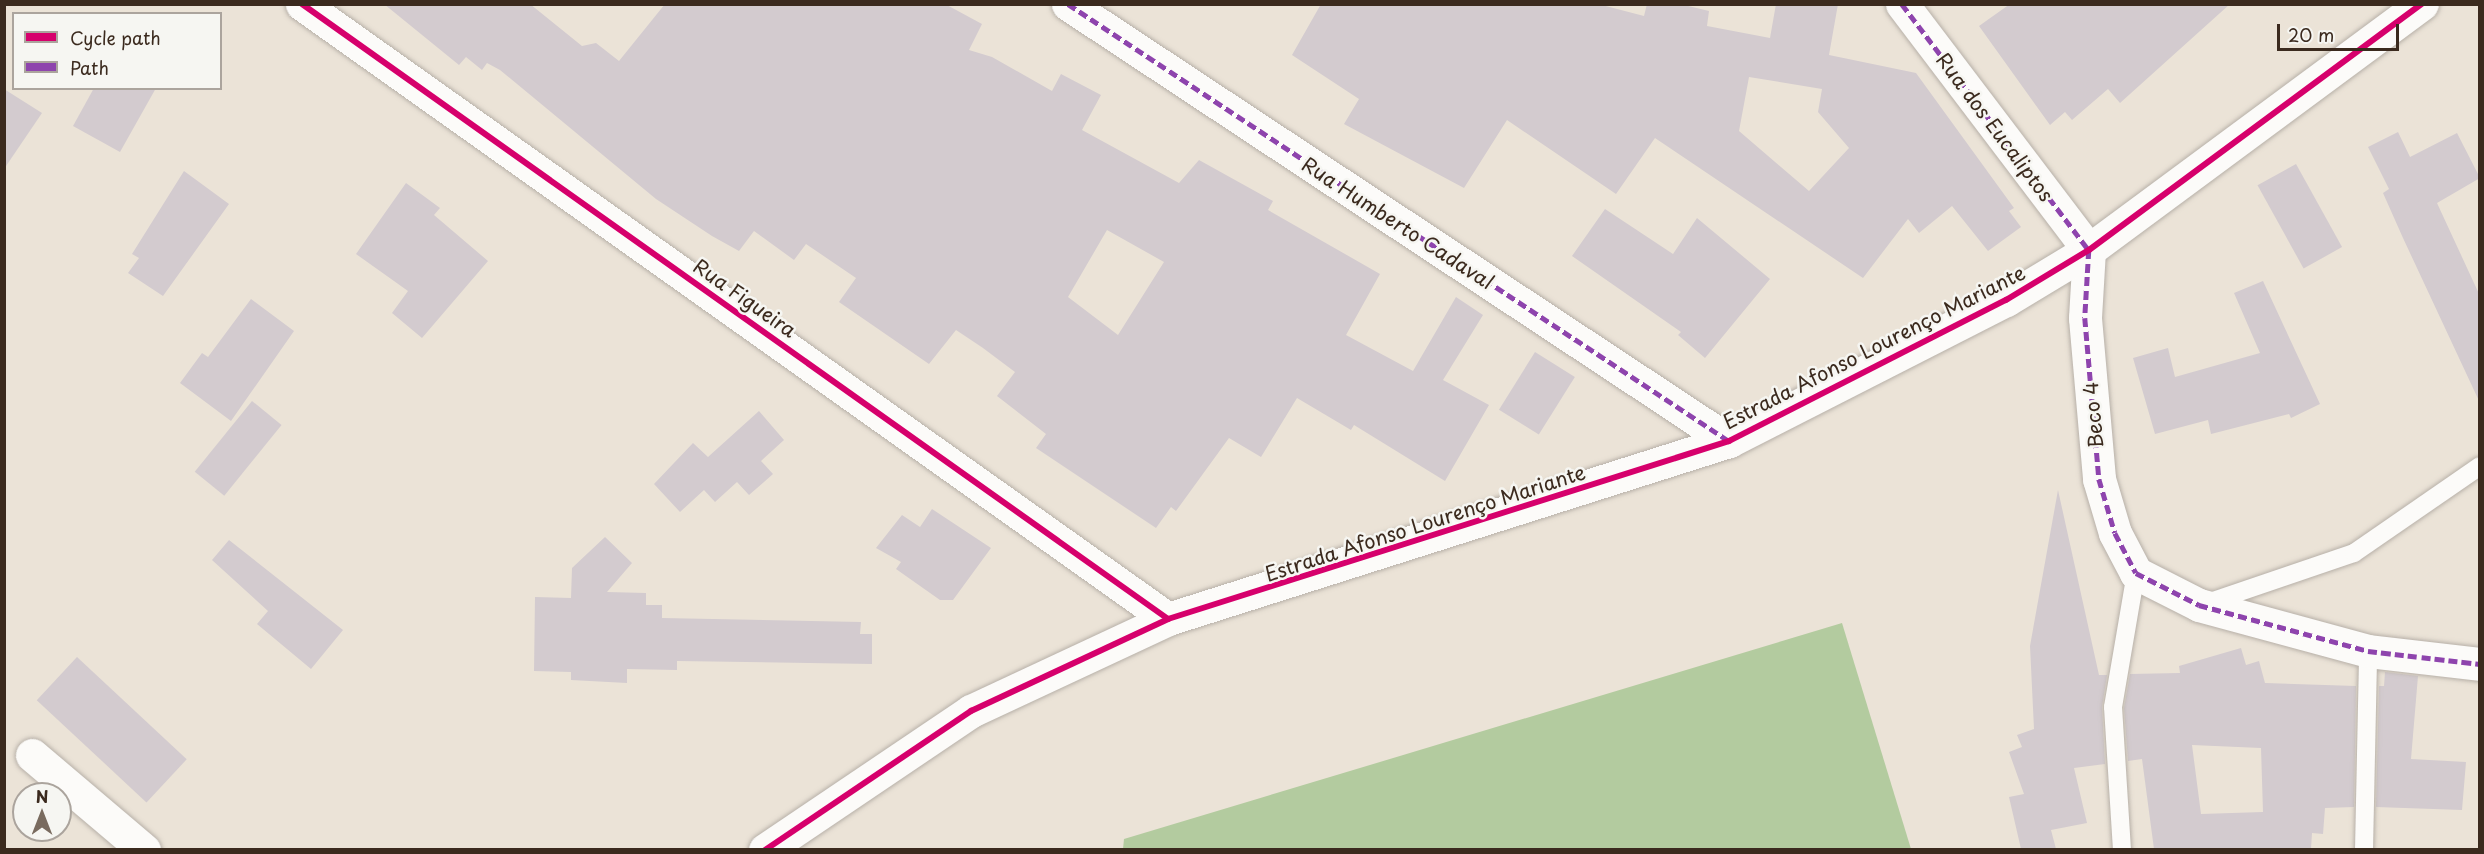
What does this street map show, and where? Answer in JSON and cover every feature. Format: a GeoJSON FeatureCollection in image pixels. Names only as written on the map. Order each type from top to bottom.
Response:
{"type":"FeatureCollection","features":[{"type":"Feature","properties":{"kind":"street","name":"Rua Figueira"},"geometry":{"type":"LineString","coordinates":[[302,4],[1168,619]]}},
{"type":"Feature","properties":{"kind":"street","name":"Rua Humberto Cadaval"},"geometry":{"type":"LineString","coordinates":[[1068,4],[1729,441]]}},
{"type":"Feature","properties":{"kind":"street","name":"Rua dos Eucaliptos"},"geometry":{"type":"LineString","coordinates":[[1902,4],[2089,250]]}},
{"type":"Feature","properties":{"kind":"street","name":"Estrada Afonso Lourenço Mariante"},"geometry":{"type":"LineString","coordinates":[[765,849],[971,711],[1168,619],[1729,441],[2006,300],[2089,250],[2422,4]]}},
{"type":"Feature","properties":{"kind":"street","name":"Beco 4"},"geometry":{"type":"LineString","coordinates":[[2089,250],[2085,318],[2099,479],[2115,533],[2136,573]]}},
{"type":"Feature","properties":{"kind":"street"},"geometry":{"type":"LineString","coordinates":[[2136,573],[2199,605],[2368,651],[2480,664]]}},
{"type":"Feature","properties":{"kind":"street"},"geometry":{"type":"LineString","coordinates":[[32,755],[144,849]]}},
{"type":"Feature","properties":{"kind":"lane"},"geometry":{"type":"LineString","coordinates":[[2199,605],[2354,553],[2480,466]]}},
{"type":"Feature","properties":{"kind":"lane"},"geometry":{"type":"LineString","coordinates":[[2122,849],[2113,707],[2136,573]]}},
{"type":"Feature","properties":{"kind":"lane"},"geometry":{"type":"LineString","coordinates":[[2364,849],[2368,651]]}},
{"type":"Feature","properties":{"kind":"green space"},"geometry":{"type":"Polygon","coordinates":[[[1842,623],[1911,849],[1123,849],[1124,839],[1842,623]]]}},
{"type":"Feature","properties":{"kind":"building"},"geometry":{"type":"Polygon","coordinates":[[[384,4],[530,4],[582,46],[596,43],[619,61],[665,4],[945,4],[982,24],[969,50],[992,57],[1052,91],[1061,74],[1101,95],[1082,130],[1179,183],[1199,160],[1273,201],[1268,210],[1380,274],[1346,335],[1413,371],[1456,297],[1483,315],[1443,380],[1489,405],[1445,481],[1354,425],[1351,430],[1297,398],[1261,457],[1229,438],[1176,511],[1171,507],[1156,528],[1036,448],[1046,434],[997,396],[1015,372],[956,330],[929,364],[839,302],[856,278],[806,244],[794,260],[754,231],[739,251],[656,199],[500,70],[487,63],[482,70],[466,57],[459,65],[384,4]],[[1107,230],[1068,297],[1118,335],[1164,262],[1107,230]]]}},
{"type":"Feature","properties":{"kind":"building"},"geometry":{"type":"Polygon","coordinates":[[[1321,4],[1598,4],[1644,16],[1647,4],[1680,4],[1709,11],[1707,26],[1770,38],[1776,4],[1838,4],[1829,55],[1916,73],[2014,208],[2009,211],[2021,227],[1988,251],[1952,206],[1919,233],[1908,219],[1863,278],[1655,138],[1616,194],[1507,120],[1464,188],[1344,124],[1359,99],[1292,55],[1321,4]],[[1749,77],[1739,131],[1809,191],[1849,148],[1818,112],[1822,89],[1749,77]]]}},
{"type":"Feature","properties":{"kind":"building"},"geometry":{"type":"Polygon","coordinates":[[[2010,4],[2230,4],[2120,103],[2108,89],[2072,120],[2065,112],[2050,125],[1979,26],[2010,4]]]}},
{"type":"Feature","properties":{"kind":"building"},"geometry":{"type":"Polygon","coordinates":[[[4,89],[42,113],[4,169],[4,89]]]}},
{"type":"Feature","properties":{"kind":"building"},"geometry":{"type":"Polygon","coordinates":[[[93,90],[155,90],[120,152],[73,126],[93,90]]]}},
{"type":"Feature","properties":{"kind":"building"},"geometry":{"type":"Polygon","coordinates":[[[2398,132],[2410,157],[2457,133],[2480,178],[2437,203],[2480,296],[2480,403],[2383,193],[2389,189],[2368,147],[2398,132]]]}},
{"type":"Feature","properties":{"kind":"building"},"geometry":{"type":"Polygon","coordinates":[[[2296,164],[2342,247],[2304,268],[2258,185],[2296,164]]]}},
{"type":"Feature","properties":{"kind":"building"},"geometry":{"type":"Polygon","coordinates":[[[184,171],[229,204],[163,296],[128,273],[139,258],[132,254],[184,171]]]}},
{"type":"Feature","properties":{"kind":"building"},"geometry":{"type":"Polygon","coordinates":[[[406,183],[440,208],[434,215],[488,261],[422,338],[392,313],[408,291],[356,254],[406,183]]]}},
{"type":"Feature","properties":{"kind":"building"},"geometry":{"type":"Polygon","coordinates":[[[1605,209],[1673,254],[1697,218],[1770,279],[1705,358],[1678,335],[1681,332],[1572,256],[1605,209]]]}},
{"type":"Feature","properties":{"kind":"building"},"geometry":{"type":"Polygon","coordinates":[[[2263,281],[2320,404],[2291,418],[2289,414],[2211,434],[2208,420],[2155,434],[2133,358],[2168,348],[2175,377],[2260,353],[2234,293],[2263,281]]]}},
{"type":"Feature","properties":{"kind":"building"},"geometry":{"type":"Polygon","coordinates":[[[251,299],[294,331],[231,421],[180,383],[202,353],[208,357],[251,299]]]}},
{"type":"Feature","properties":{"kind":"building"},"geometry":{"type":"Polygon","coordinates":[[[1535,352],[1575,377],[1539,435],[1499,410],[1535,352]]]}},
{"type":"Feature","properties":{"kind":"building"},"geometry":{"type":"Polygon","coordinates":[[[252,401],[282,425],[224,496],[195,472],[252,401]]]}},
{"type":"Feature","properties":{"kind":"building"},"geometry":{"type":"Polygon","coordinates":[[[759,411],[784,440],[761,461],[773,474],[749,495],[737,482],[715,502],[704,490],[680,512],[654,484],[693,443],[708,457],[759,411]]]}},
{"type":"Feature","properties":{"kind":"building"},"geometry":{"type":"Polygon","coordinates":[[[2058,490],[2099,675],[2107,675],[2102,707],[2105,764],[2074,768],[2087,823],[2051,830],[2056,849],[2021,849],[2009,797],[2024,794],[2009,752],[2022,747],[2017,735],[2034,729],[2030,646],[2058,490]]]}},
{"type":"Feature","properties":{"kind":"building"},"geometry":{"type":"Polygon","coordinates":[[[932,509],[991,548],[953,600],[940,600],[896,569],[901,562],[876,548],[902,515],[920,527],[932,509]]]}},
{"type":"Feature","properties":{"kind":"building"},"geometry":{"type":"Polygon","coordinates":[[[605,537],[632,563],[607,592],[646,593],[646,605],[662,605],[662,618],[861,622],[860,634],[872,634],[872,664],[677,661],[677,670],[627,669],[627,683],[571,680],[571,672],[534,671],[535,597],[571,598],[572,568],[605,537]]]}},
{"type":"Feature","properties":{"kind":"building"},"geometry":{"type":"Polygon","coordinates":[[[229,540],[343,630],[311,669],[257,624],[268,611],[212,560],[229,540]]]}},
{"type":"Feature","properties":{"kind":"building"},"geometry":{"type":"Polygon","coordinates":[[[2241,648],[2246,665],[2259,661],[2265,683],[2356,686],[2354,807],[2325,808],[2323,834],[2312,833],[2311,849],[2154,849],[2142,759],[2128,761],[2124,708],[2130,674],[2180,673],[2179,666],[2241,648]],[[2192,745],[2201,814],[2263,812],[2261,748],[2192,745]]]}},
{"type":"Feature","properties":{"kind":"building"},"geometry":{"type":"Polygon","coordinates":[[[77,657],[187,759],[146,802],[37,700],[77,657]]]}},
{"type":"Feature","properties":{"kind":"building"},"geometry":{"type":"Polygon","coordinates":[[[2385,672],[2418,676],[2411,759],[2466,762],[2462,810],[2376,807],[2379,686],[2384,686],[2385,672]]]}},
{"type":"Feature","properties":{"kind":"marked path"},"geometry":{"type":"LineString","coordinates":[[1068,4],[1729,441]]}},
{"type":"Feature","properties":{"kind":"marked path"},"geometry":{"type":"LineString","coordinates":[[1902,4],[2089,250],[2085,318],[2099,479],[2115,533],[2136,573],[2199,605],[2368,651],[2480,664]]}},
{"type":"Feature","properties":{"kind":"cycle path"},"geometry":{"type":"LineString","coordinates":[[302,4],[1168,619]]}},
{"type":"Feature","properties":{"kind":"cycle path"},"geometry":{"type":"LineString","coordinates":[[765,850],[971,711],[1168,619],[1729,441],[2006,300],[2089,250],[2422,4]]}}]}
